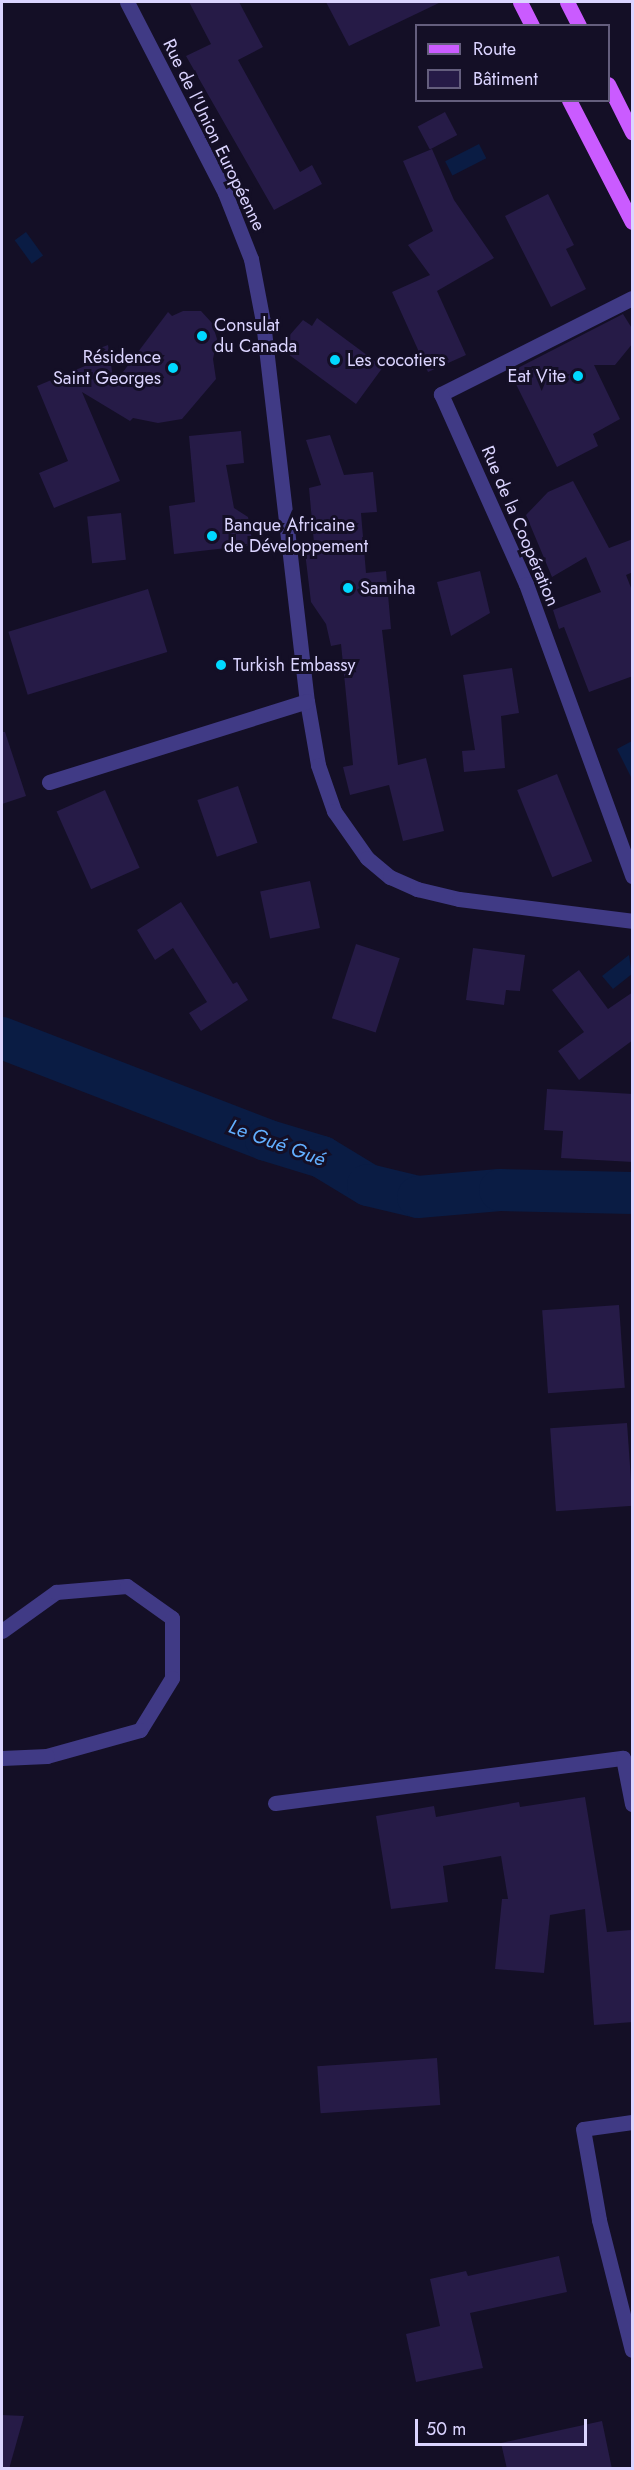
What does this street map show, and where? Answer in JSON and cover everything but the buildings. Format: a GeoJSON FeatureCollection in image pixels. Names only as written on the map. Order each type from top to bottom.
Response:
{"type":"FeatureCollection","features":[{"type":"Feature","properties":{"kind":"main road"},"geometry":{"type":"LineString","coordinates":[[520,2],[531,24]]}},
{"type":"Feature","properties":{"kind":"main road"},"geometry":{"type":"LineString","coordinates":[[567,2],[578,24]]}},
{"type":"Feature","properties":{"kind":"main road"},"geometry":{"type":"LineString","coordinates":[[610,86],[633,132]]}},
{"type":"Feature","properties":{"kind":"main road"},"geometry":{"type":"LineString","coordinates":[[570,102],[633,222]]}},
{"type":"Feature","properties":{"kind":"street","name":"Rue de l'Union Européenne"},"geometry":{"type":"LineString","coordinates":[[127,2],[225,193],[251,259],[263,322],[307,701],[318,765],[334,811],[349,836],[390,877],[459,900],[633,921]]}},
{"type":"Feature","properties":{"kind":"street","name":"Rue de la Coopération"},"geometry":{"type":"LineString","coordinates":[[633,298],[441,394],[526,584],[633,876]]}},
{"type":"Feature","properties":{"kind":"street"},"geometry":{"type":"LineString","coordinates":[[49,782],[307,701]]}},
{"type":"Feature","properties":{"kind":"street"},"geometry":{"type":"LineString","coordinates":[[2,1631],[56,1592],[127,1586],[172,1618],[172,1678],[140,1730],[47,1756],[2,1758]]}},
{"type":"Feature","properties":{"kind":"street"},"geometry":{"type":"LineString","coordinates":[[275,1803],[623,1757],[633,1804]]}},
{"type":"Feature","properties":{"kind":"street"},"geometry":{"type":"LineString","coordinates":[[633,2122],[583,2129],[599,2220],[633,2350]]}},
{"type":"Feature","properties":{"kind":"water"},"geometry":{"type":"Polygon","coordinates":[[[479,144],[486,158],[452,176],[445,161],[479,144]]]}},
{"type":"Feature","properties":{"kind":"water"},"geometry":{"type":"Polygon","coordinates":[[[26,232],[43,255],[32,264],[15,240],[26,232]]]}},
{"type":"Feature","properties":{"kind":"water"},"geometry":{"type":"Polygon","coordinates":[[[632,741],[632,779],[617,749],[632,741]]]}},
{"type":"Feature","properties":{"kind":"water"},"geometry":{"type":"Polygon","coordinates":[[[629,955],[632,974],[613,989],[602,976],[629,955]]]}},
{"type":"Feature","properties":{"kind":"waterway","name":"Le Gué Gué"},"geometry":{"type":"LineString","coordinates":[[2,1038],[266,1140],[322,1157],[368,1185],[418,1197],[500,1190],[632,1193]]}},
{"type":"Feature","properties":{"kind":"place","name":"Consulat du Canada"},"geometry":{"type":"Point","coordinates":[202,336]}},
{"type":"Feature","properties":{"kind":"place","name":"Les cocotiers"},"geometry":{"type":"Point","coordinates":[335,360]}},
{"type":"Feature","properties":{"kind":"place","name":"Résidence Saint Georges"},"geometry":{"type":"Point","coordinates":[173,368]}},
{"type":"Feature","properties":{"kind":"place","name":"Eat Vite"},"geometry":{"type":"Point","coordinates":[578,376]}},
{"type":"Feature","properties":{"kind":"place","name":"Banque Africaine de Développement"},"geometry":{"type":"Point","coordinates":[212,536]}},
{"type":"Feature","properties":{"kind":"place","name":"Samiha"},"geometry":{"type":"Point","coordinates":[348,588]}},
{"type":"Feature","properties":{"kind":"place","name":"Turkish Embassy"},"geometry":{"type":"Point","coordinates":[221,665]}}]}
